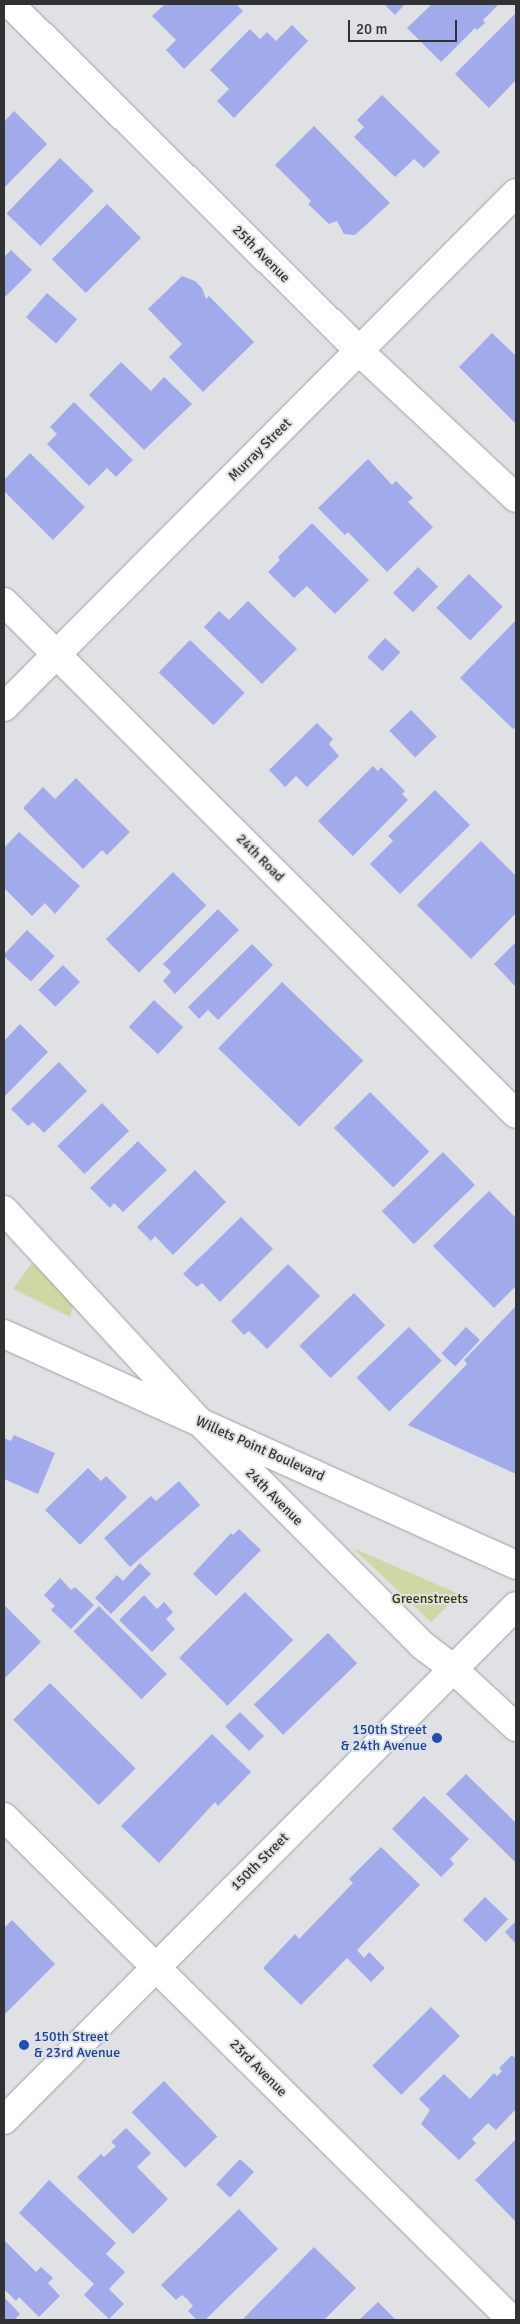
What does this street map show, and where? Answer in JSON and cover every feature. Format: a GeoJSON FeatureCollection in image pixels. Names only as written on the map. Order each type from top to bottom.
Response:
{"type":"FeatureCollection","features":[{"type":"Feature","properties":{"kind":"street","name":"25th Avenue"},"geometry":{"type":"LineString","coordinates":[[10,4],[359,352],[516,498]]}},
{"type":"Feature","properties":{"kind":"street","name":"Murray Street"},"geometry":{"type":"LineString","coordinates":[[4,707],[516,193]]}},
{"type":"Feature","properties":{"kind":"street","name":"24th Road"},"geometry":{"type":"LineString","coordinates":[[4,602],[516,1114]]}},
{"type":"Feature","properties":{"kind":"street","name":"24th Avenue"},"geometry":{"type":"LineString","coordinates":[[4,1210],[199,1421],[422,1645],[452,1668],[516,1727]]}},
{"type":"Feature","properties":{"kind":"street","name":"Willets Point Boulevard"},"geometry":{"type":"LineString","coordinates":[[4,1334],[516,1565]]}},
{"type":"Feature","properties":{"kind":"street","name":"150th Street"},"geometry":{"type":"LineString","coordinates":[[4,2120],[452,1668],[516,1606]]}},
{"type":"Feature","properties":{"kind":"street","name":"23rd Avenue"},"geometry":{"type":"LineString","coordinates":[[4,1816],[512,2320]]}},
{"type":"Feature","properties":{"kind":"green space"},"geometry":{"type":"Polygon","coordinates":[[[32,1263],[74,1303],[70,1317],[13,1289],[32,1263]]]}},
{"type":"Feature","properties":{"kind":"green space","name":"Greenstreets"},"geometry":{"type":"Polygon","coordinates":[[[353,1548],[459,1594],[431,1622],[353,1548]]]}},
{"type":"Feature","properties":{"kind":"building"},"geometry":{"type":"Polygon","coordinates":[[[165,4],[236,4],[243,11],[184,69],[166,50],[176,40],[152,16],[165,4]]]}},
{"type":"Feature","properties":{"kind":"building"},"geometry":{"type":"Polygon","coordinates":[[[384,4],[405,4],[395,15],[384,4]]]}},
{"type":"Feature","properties":{"kind":"building"},"geometry":{"type":"Polygon","coordinates":[[[432,4],[499,4],[483,20],[485,23],[477,30],[475,28],[441,62],[407,28],[432,4]]]}},
{"type":"Feature","properties":{"kind":"building"},"geometry":{"type":"Polygon","coordinates":[[[516,13],[516,80],[489,108],[455,74],[516,13]]]}},
{"type":"Feature","properties":{"kind":"building"},"geometry":{"type":"Polygon","coordinates":[[[292,25],[308,41],[234,118],[217,101],[229,89],[210,70],[250,29],[260,39],[267,32],[276,41],[292,25]]]}},
{"type":"Feature","properties":{"kind":"building"},"geometry":{"type":"Polygon","coordinates":[[[382,95],[440,152],[424,168],[414,159],[395,177],[354,137],[364,127],[357,120],[382,95]]]}},
{"type":"Feature","properties":{"kind":"building"},"geometry":{"type":"Polygon","coordinates":[[[14,111],[47,144],[4,188],[4,122],[14,111]]]}},
{"type":"Feature","properties":{"kind":"building"},"geometry":{"type":"Polygon","coordinates":[[[314,126],[390,203],[355,235],[344,234],[337,221],[329,224],[308,204],[311,201],[275,165],[314,126]]]}},
{"type":"Feature","properties":{"kind":"building"},"geometry":{"type":"Polygon","coordinates":[[[60,158],[94,191],[40,246],[7,213],[60,158]]]}},
{"type":"Feature","properties":{"kind":"building"},"geometry":{"type":"Polygon","coordinates":[[[107,204],[141,238],[86,293],[52,259],[107,204]]]}},
{"type":"Feature","properties":{"kind":"building"},"geometry":{"type":"Polygon","coordinates":[[[11,250],[32,270],[4,298],[4,257],[11,250]]]}},
{"type":"Feature","properties":{"kind":"building"},"geometry":{"type":"Polygon","coordinates":[[[182,276],[195,281],[202,288],[206,299],[209,296],[254,342],[203,392],[169,357],[182,344],[148,309],[182,276]]]}},
{"type":"Feature","properties":{"kind":"building"},"geometry":{"type":"Polygon","coordinates":[[[47,293],[77,319],[56,343],[26,317],[47,293]]]}},
{"type":"Feature","properties":{"kind":"building"},"geometry":{"type":"Polygon","coordinates":[[[492,333],[516,356],[515,423],[459,367],[492,333]]]}},
{"type":"Feature","properties":{"kind":"building"},"geometry":{"type":"Polygon","coordinates":[[[121,362],[151,391],[164,377],[192,404],[144,450],[89,395],[121,362]]]}},
{"type":"Feature","properties":{"kind":"building"},"geometry":{"type":"Polygon","coordinates":[[[74,402],[133,460],[116,477],[107,468],[89,486],[47,444],[57,434],[50,427],[74,402]]]}},
{"type":"Feature","properties":{"kind":"building"},"geometry":{"type":"Polygon","coordinates":[[[30,453],[85,507],[53,540],[4,491],[4,480],[30,453]]]}},
{"type":"Feature","properties":{"kind":"building"},"geometry":{"type":"Polygon","coordinates":[[[368,459],[392,485],[396,481],[413,498],[408,502],[433,527],[387,572],[348,532],[345,535],[318,508],[368,459]]]}},
{"type":"Feature","properties":{"kind":"building"},"geometry":{"type":"Polygon","coordinates":[[[312,523],[369,580],[335,614],[307,586],[294,598],[268,572],[280,560],[278,557],[312,523]]]}},
{"type":"Feature","properties":{"kind":"building"},"geometry":{"type":"Polygon","coordinates":[[[418,567],[438,586],[413,612],[393,593],[418,567]]]}},
{"type":"Feature","properties":{"kind":"building"},"geometry":{"type":"Polygon","coordinates":[[[469,574],[503,607],[470,640],[436,608],[469,574]]]}},
{"type":"Feature","properties":{"kind":"building"},"geometry":{"type":"Polygon","coordinates":[[[248,601],[297,649],[262,684],[204,627],[219,611],[229,620],[248,601]]]}},
{"type":"Feature","properties":{"kind":"building"},"geometry":{"type":"Polygon","coordinates":[[[516,620],[516,726],[513,729],[460,678],[516,620]]]}},
{"type":"Feature","properties":{"kind":"building"},"geometry":{"type":"Polygon","coordinates":[[[385,638],[400,652],[383,671],[367,657],[385,638]]]}},
{"type":"Feature","properties":{"kind":"building"},"geometry":{"type":"Polygon","coordinates":[[[190,640],[245,693],[213,725],[159,672],[190,640]]]}},
{"type":"Feature","properties":{"kind":"building"},"geometry":{"type":"Polygon","coordinates":[[[411,710],[437,737],[415,757],[389,731],[411,710]]]}},
{"type":"Feature","properties":{"kind":"building"},"geometry":{"type":"Polygon","coordinates":[[[317,723],[333,739],[329,744],[339,756],[307,787],[296,776],[285,787],[269,770],[317,723]]]}},
{"type":"Feature","properties":{"kind":"building"},"geometry":{"type":"Polygon","coordinates":[[[373,766],[378,771],[381,767],[405,791],[402,794],[408,800],[353,856],[318,821],[373,766]]]}},
{"type":"Feature","properties":{"kind":"building"},"geometry":{"type":"Polygon","coordinates":[[[76,778],[130,832],[107,855],[102,850],[83,869],[23,808],[43,787],[55,799],[76,778]]]}},
{"type":"Feature","properties":{"kind":"building"},"geometry":{"type":"Polygon","coordinates":[[[435,790],[470,825],[400,894],[370,864],[393,841],[388,836],[435,790]]]}},
{"type":"Feature","properties":{"kind":"building"},"geometry":{"type":"Polygon","coordinates":[[[19,832],[80,886],[55,914],[45,903],[32,916],[4,888],[4,848],[19,832]]]}},
{"type":"Feature","properties":{"kind":"building"},"geometry":{"type":"Polygon","coordinates":[[[481,841],[516,876],[516,913],[471,959],[417,905],[481,841]]]}},
{"type":"Feature","properties":{"kind":"building"},"geometry":{"type":"Polygon","coordinates":[[[173,872],[206,905],[139,972],[106,939],[173,872]]]}},
{"type":"Feature","properties":{"kind":"building"},"geometry":{"type":"Polygon","coordinates":[[[218,909],[239,930],[175,994],[163,981],[171,972],[163,964],[218,909]]]}},
{"type":"Feature","properties":{"kind":"building"},"geometry":{"type":"Polygon","coordinates":[[[27,930],[55,956],[31,982],[4,956],[27,930]]]}},
{"type":"Feature","properties":{"kind":"building"},"geometry":{"type":"Polygon","coordinates":[[[516,942],[516,987],[494,964],[516,942]]]}},
{"type":"Feature","properties":{"kind":"building"},"geometry":{"type":"Polygon","coordinates":[[[252,944],[273,965],[218,1020],[208,1010],[199,1019],[188,1007],[252,944]]]}},
{"type":"Feature","properties":{"kind":"building"},"geometry":{"type":"Polygon","coordinates":[[[63,965],[80,982],[55,1007],[38,990],[63,965]]]}},
{"type":"Feature","properties":{"kind":"building"},"geometry":{"type":"Polygon","coordinates":[[[282,982],[363,1060],[299,1127],[218,1048],[282,982]]]}},
{"type":"Feature","properties":{"kind":"building"},"geometry":{"type":"Polygon","coordinates":[[[154,1000],[183,1027],[158,1054],[129,1027],[154,1000]]]}},
{"type":"Feature","properties":{"kind":"building"},"geometry":{"type":"Polygon","coordinates":[[[20,1024],[48,1052],[4,1097],[4,1041],[20,1024]]]}},
{"type":"Feature","properties":{"kind":"building"},"geometry":{"type":"Polygon","coordinates":[[[59,1062],[87,1091],[44,1133],[33,1122],[28,1126],[11,1109],[59,1062]]]}},
{"type":"Feature","properties":{"kind":"building"},"geometry":{"type":"Polygon","coordinates":[[[370,1092],[429,1151],[393,1187],[334,1128],[370,1092]]]}},
{"type":"Feature","properties":{"kind":"building"},"geometry":{"type":"Polygon","coordinates":[[[102,1103],[129,1131],[84,1174],[57,1146],[102,1103]]]}},
{"type":"Feature","properties":{"kind":"building"},"geometry":{"type":"Polygon","coordinates":[[[138,1141],[167,1170],[123,1212],[114,1203],[110,1208],[90,1188],[138,1141]]]}},
{"type":"Feature","properties":{"kind":"building"},"geometry":{"type":"Polygon","coordinates":[[[443,1152],[475,1185],[414,1244],[382,1211],[443,1152]]]}},
{"type":"Feature","properties":{"kind":"building"},"geometry":{"type":"Polygon","coordinates":[[[195,1170],[226,1202],[173,1255],[155,1236],[151,1241],[137,1227],[195,1170]]]}},
{"type":"Feature","properties":{"kind":"building"},"geometry":{"type":"Polygon","coordinates":[[[489,1191],[516,1218],[516,1286],[494,1308],[433,1246],[489,1191]]]}},
{"type":"Feature","properties":{"kind":"building"},"geometry":{"type":"Polygon","coordinates":[[[241,1217],[273,1249],[220,1302],[202,1283],[197,1287],[183,1274],[241,1217]]]}},
{"type":"Feature","properties":{"kind":"building"},"geometry":{"type":"Polygon","coordinates":[[[288,1264],[320,1296],[267,1349],[249,1331],[244,1335],[231,1321],[288,1264]]]}},
{"type":"Feature","properties":{"kind":"building"},"geometry":{"type":"Polygon","coordinates":[[[354,1293],[385,1325],[331,1378],[299,1346],[354,1293]]]}},
{"type":"Feature","properties":{"kind":"building"},"geometry":{"type":"Polygon","coordinates":[[[516,1306],[516,1474],[408,1425],[467,1364],[464,1360],[516,1306]]]}},
{"type":"Feature","properties":{"kind":"building"},"geometry":{"type":"Polygon","coordinates":[[[409,1327],[442,1361],[389,1412],[356,1378],[409,1327]]]}},
{"type":"Feature","properties":{"kind":"building"},"geometry":{"type":"Polygon","coordinates":[[[466,1327],[480,1340],[455,1366],[441,1353],[466,1327]]]}},
{"type":"Feature","properties":{"kind":"building"},"geometry":{"type":"Polygon","coordinates":[[[14,1435],[55,1453],[38,1494],[4,1479],[4,1438],[11,1441],[14,1435]]]}},
{"type":"Feature","properties":{"kind":"building"},"geometry":{"type":"Polygon","coordinates":[[[88,1468],[101,1481],[106,1476],[127,1497],[80,1545],[45,1510],[88,1468]]]}},
{"type":"Feature","properties":{"kind":"building"},"geometry":{"type":"Polygon","coordinates":[[[179,1481],[200,1505],[130,1567],[104,1538],[151,1496],[156,1501],[179,1481]]]}},
{"type":"Feature","properties":{"kind":"building"},"geometry":{"type":"Polygon","coordinates":[[[239,1529],[261,1550],[216,1596],[193,1574],[231,1533],[233,1535],[239,1529]]]}},
{"type":"Feature","properties":{"kind":"building"},"geometry":{"type":"Polygon","coordinates":[[[140,1563],[151,1574],[111,1614],[95,1598],[117,1575],[123,1581],[140,1563]]]}},
{"type":"Feature","properties":{"kind":"building"},"geometry":{"type":"Polygon","coordinates":[[[60,1578],[71,1590],[75,1587],[94,1605],[71,1629],[51,1610],[55,1606],[44,1595],[60,1578]]]}},
{"type":"Feature","properties":{"kind":"building"},"geometry":{"type":"Polygon","coordinates":[[[245,1592],[293,1640],[227,1706],[179,1658],[245,1592]]]}},
{"type":"Feature","properties":{"kind":"building"},"geometry":{"type":"Polygon","coordinates":[[[144,1595],[157,1609],[164,1602],[173,1612],[166,1619],[175,1629],[152,1652],[119,1620],[144,1595]]]}},
{"type":"Feature","properties":{"kind":"building"},"geometry":{"type":"Polygon","coordinates":[[[99,1606],[167,1674],[141,1699],[74,1631],[99,1606]]]}},
{"type":"Feature","properties":{"kind":"building"},"geometry":{"type":"Polygon","coordinates":[[[4,1607],[41,1642],[4,1679],[4,1607]]]}},
{"type":"Feature","properties":{"kind":"building"},"geometry":{"type":"Polygon","coordinates":[[[328,1633],[357,1663],[283,1735],[254,1705],[328,1633]]]}},
{"type":"Feature","properties":{"kind":"building"},"geometry":{"type":"Polygon","coordinates":[[[50,1683],[136,1769],[99,1805],[13,1720],[50,1683]]]}},
{"type":"Feature","properties":{"kind":"building"},"geometry":{"type":"Polygon","coordinates":[[[240,1712],[264,1736],[249,1751],[225,1727],[240,1712]]]}},
{"type":"Feature","properties":{"kind":"building"},"geometry":{"type":"Polygon","coordinates":[[[212,1734],[251,1772],[218,1806],[215,1802],[159,1863],[121,1826],[212,1734]]]}},
{"type":"Feature","properties":{"kind":"building"},"geometry":{"type":"Polygon","coordinates":[[[466,1774],[516,1823],[516,1863],[446,1794],[466,1774]]]}},
{"type":"Feature","properties":{"kind":"building"},"geometry":{"type":"Polygon","coordinates":[[[424,1796],[469,1839],[450,1859],[454,1864],[441,1877],[392,1829],[424,1796]]]}},
{"type":"Feature","properties":{"kind":"building"},"geometry":{"type":"Polygon","coordinates":[[[381,1847],[420,1885],[357,1950],[364,1958],[369,1952],[385,1968],[371,1982],[347,1958],[301,2005],[263,1968],[295,1934],[299,1939],[353,1883],[349,1879],[381,1847]]]}},
{"type":"Feature","properties":{"kind":"building"},"geometry":{"type":"Polygon","coordinates":[[[485,1897],[508,1919],[486,1942],[463,1920],[485,1897]]]}},
{"type":"Feature","properties":{"kind":"building"},"geometry":{"type":"Polygon","coordinates":[[[12,1920],[55,1964],[4,2015],[4,1928],[12,1920]]]}},
{"type":"Feature","properties":{"kind":"building"},"geometry":{"type":"Polygon","coordinates":[[[516,1921],[516,1944],[505,1932],[516,1921]]]}},
{"type":"Feature","properties":{"kind":"building"},"geometry":{"type":"Polygon","coordinates":[[[431,2007],[460,2036],[401,2095],[372,2066],[431,2007]]]}},
{"type":"Feature","properties":{"kind":"building"},"geometry":{"type":"Polygon","coordinates":[[[512,2055],[516,2059],[516,2109],[496,2130],[488,2123],[472,2139],[476,2143],[459,2160],[421,2124],[430,2110],[419,2099],[444,2074],[470,2099],[494,2073],[497,2076],[502,2071],[499,2068],[512,2055]]]}},
{"type":"Feature","properties":{"kind":"building"},"geometry":{"type":"Polygon","coordinates":[[[164,2081],[217,2136],[185,2168],[132,2112],[164,2081]]]}},
{"type":"Feature","properties":{"kind":"building"},"geometry":{"type":"Polygon","coordinates":[[[126,2128],[151,2153],[137,2167],[168,2199],[133,2234],[77,2177],[101,2154],[104,2157],[116,2146],[111,2142],[126,2128]]]}},
{"type":"Feature","properties":{"kind":"building"},"geometry":{"type":"Polygon","coordinates":[[[516,2139],[516,2222],[475,2180],[516,2139]]]}},
{"type":"Feature","properties":{"kind":"building"},"geometry":{"type":"Polygon","coordinates":[[[240,2159],[254,2172],[230,2198],[216,2185],[240,2159]]]}},
{"type":"Feature","properties":{"kind":"building"},"geometry":{"type":"Polygon","coordinates":[[[49,2180],[116,2243],[106,2254],[125,2272],[109,2289],[124,2304],[109,2319],[84,2295],[94,2284],[19,2213],[49,2180]]]}},
{"type":"Feature","properties":{"kind":"building"},"geometry":{"type":"Polygon","coordinates":[[[239,2209],[278,2249],[205,2320],[197,2320],[188,2311],[193,2306],[187,2299],[182,2295],[176,2300],[161,2285],[239,2209]]]}},
{"type":"Feature","properties":{"kind":"building"},"geometry":{"type":"Polygon","coordinates":[[[4,2240],[36,2272],[41,2267],[53,2278],[48,2283],[60,2296],[39,2317],[19,2297],[16,2301],[4,2289],[4,2240]]]}},
{"type":"Feature","properties":{"kind":"building"},"geometry":{"type":"Polygon","coordinates":[[[314,2247],[356,2288],[324,2320],[242,2320],[314,2247]]]}},
{"type":"Feature","properties":{"kind":"building"},"geometry":{"type":"Polygon","coordinates":[[[4,2297],[20,2314],[14,2320],[4,2320],[4,2297]]]}},
{"type":"Feature","properties":{"kind":"building"},"geometry":{"type":"Polygon","coordinates":[[[378,2302],[396,2320],[359,2320],[378,2302]]]}},
{"type":"Feature","properties":{"kind":"place","name":"150th Street & 24th Avenue"},"geometry":{"type":"Point","coordinates":[437,1738]}},
{"type":"Feature","properties":{"kind":"place","name":"150th Street & 23rd Avenue"},"geometry":{"type":"Point","coordinates":[24,2045]}}]}
